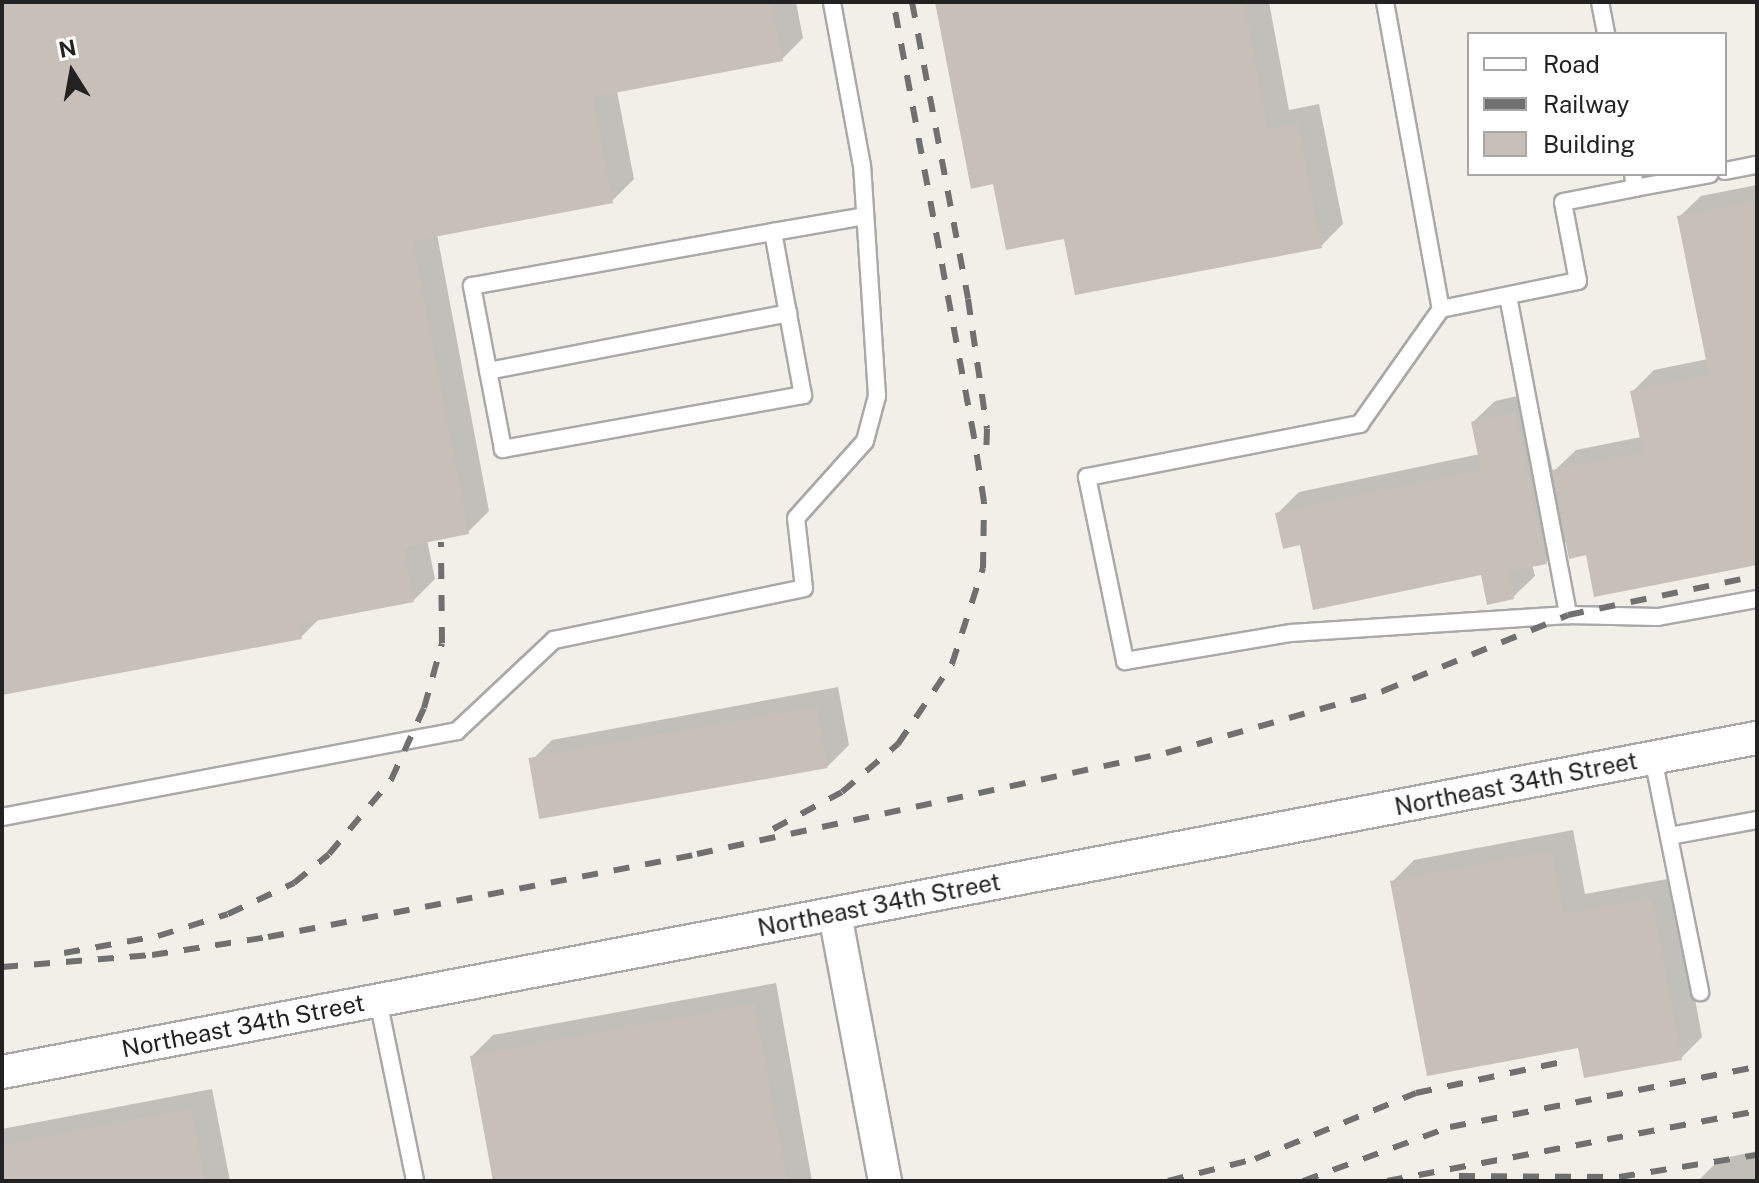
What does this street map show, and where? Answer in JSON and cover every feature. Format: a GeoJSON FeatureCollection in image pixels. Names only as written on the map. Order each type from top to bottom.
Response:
{"type":"FeatureCollection","features":[{"type":"Feature","properties":{"kind":"street","name":"Northeast 34th Street"},"geometry":{"type":"LineString","coordinates":[[2,1072],[1757,738]]}},
{"type":"Feature","properties":{"kind":"street"},"geometry":{"type":"LineString","coordinates":[[835,914],[885,1181]]}},
{"type":"Feature","properties":{"kind":"lane"},"geometry":{"type":"LineString","coordinates":[[2,817],[457,731],[554,640],[804,588],[796,518],[865,441],[877,396],[862,166],[832,2]]}},
{"type":"Feature","properties":{"kind":"lane"},"geometry":{"type":"LineString","coordinates":[[1385,2],[1441,309]]}},
{"type":"Feature","properties":{"kind":"lane"},"geometry":{"type":"LineString","coordinates":[[1600,2],[1606,32]]}},
{"type":"Feature","properties":{"kind":"lane"},"geometry":{"type":"LineString","coordinates":[[1727,171],[1757,165]]}},
{"type":"Feature","properties":{"kind":"lane"},"geometry":{"type":"LineString","coordinates":[[1688,176],[1634,181],[1563,202],[1578,281],[1441,309],[1360,424],[1087,477],[1125,661],[1291,633],[1568,615],[1658,617],[1757,599]]}},
{"type":"Feature","properties":{"kind":"lane"},"geometry":{"type":"LineString","coordinates":[[773,232],[803,395],[503,449],[472,286],[773,232],[865,216]]}},
{"type":"Feature","properties":{"kind":"lane"},"geometry":{"type":"LineString","coordinates":[[1508,296],[1568,615]]}},
{"type":"Feature","properties":{"kind":"lane"},"geometry":{"type":"LineString","coordinates":[[488,371],[788,313]]}},
{"type":"Feature","properties":{"kind":"lane"},"geometry":{"type":"LineString","coordinates":[[1653,758],[1700,992]]}},
{"type":"Feature","properties":{"kind":"lane"},"geometry":{"type":"LineString","coordinates":[[1670,836],[1757,820]]}},
{"type":"Feature","properties":{"kind":"lane"},"geometry":{"type":"LineString","coordinates":[[378,1000],[415,1181]]}},
{"type":"Feature","properties":{"kind":"building"},"geometry":{"type":"Polygon","coordinates":[[[2,2],[772,2],[783,61],[593,97],[613,203],[413,241],[469,534],[404,547],[414,602],[299,624],[302,639],[2,695],[2,2]]]}},
{"type":"Feature","properties":{"kind":"building"},"geometry":{"type":"Polygon","coordinates":[[[935,2],[1244,2],[1268,130],[1298,124],[1322,248],[1075,295],[1064,239],[1006,250],[993,184],[971,189],[935,2]]]}},
{"type":"Feature","properties":{"kind":"building"},"geometry":{"type":"Polygon","coordinates":[[[1757,201],[1757,565],[1594,597],[1586,555],[1569,559],[1552,470],[1643,453],[1630,391],[1709,375],[1677,216],[1757,201]]]}},
{"type":"Feature","properties":{"kind":"building"},"geometry":{"type":"Polygon","coordinates":[[[1515,412],[1547,564],[1509,571],[1514,599],[1487,605],[1481,575],[1313,610],[1300,545],[1283,549],[1275,513],[1481,470],[1471,422],[1515,412]]]}},
{"type":"Feature","properties":{"kind":"building"},"geometry":{"type":"Polygon","coordinates":[[[817,707],[828,768],[539,819],[528,758],[817,707]]]}},
{"type":"Feature","properties":{"kind":"building"},"geometry":{"type":"Polygon","coordinates":[[[1552,851],[1564,914],[1652,898],[1682,1060],[1584,1078],[1578,1048],[1427,1076],[1390,881],[1552,851]]]}},
{"type":"Feature","properties":{"kind":"building"},"geometry":{"type":"Polygon","coordinates":[[[755,1004],[787,1181],[493,1181],[470,1056],[755,1004]]]}},
{"type":"Feature","properties":{"kind":"building"},"geometry":{"type":"Polygon","coordinates":[[[191,1109],[205,1181],[2,1181],[2,1145],[191,1109]]]}},
{"type":"Feature","properties":{"kind":"railway"},"geometry":{"type":"LineString","coordinates":[[773,829],[842,792],[898,744],[952,664],[983,568],[984,502],[974,437],[893,2]]}},
{"type":"Feature","properties":{"kind":"railway"},"geometry":{"type":"LineString","coordinates":[[912,2],[968,299],[987,429],[986,459]]}},
{"type":"Feature","properties":{"kind":"railway"},"geometry":{"type":"LineString","coordinates":[[64,953],[158,936],[228,914],[294,883],[329,854],[391,780],[424,708],[442,643],[441,542]]}},
{"type":"Feature","properties":{"kind":"railway"},"geometry":{"type":"LineString","coordinates":[[2,967],[152,955],[268,937],[697,854],[1166,753],[1383,691],[1568,615],[1757,576]]}},
{"type":"Feature","properties":{"kind":"railway"},"geometry":{"type":"LineString","coordinates":[[1168,1181],[1255,1159],[1416,1093],[1562,1062]]}},
{"type":"Feature","properties":{"kind":"railway"},"geometry":{"type":"LineString","coordinates":[[1303,1181],[1450,1127],[1757,1067]]}},
{"type":"Feature","properties":{"kind":"railway"},"geometry":{"type":"LineString","coordinates":[[1387,1181],[1757,1111]]}},
{"type":"Feature","properties":{"kind":"railway"},"geometry":{"type":"LineString","coordinates":[[1459,1176],[1619,1177],[1757,1155]]}}]}
